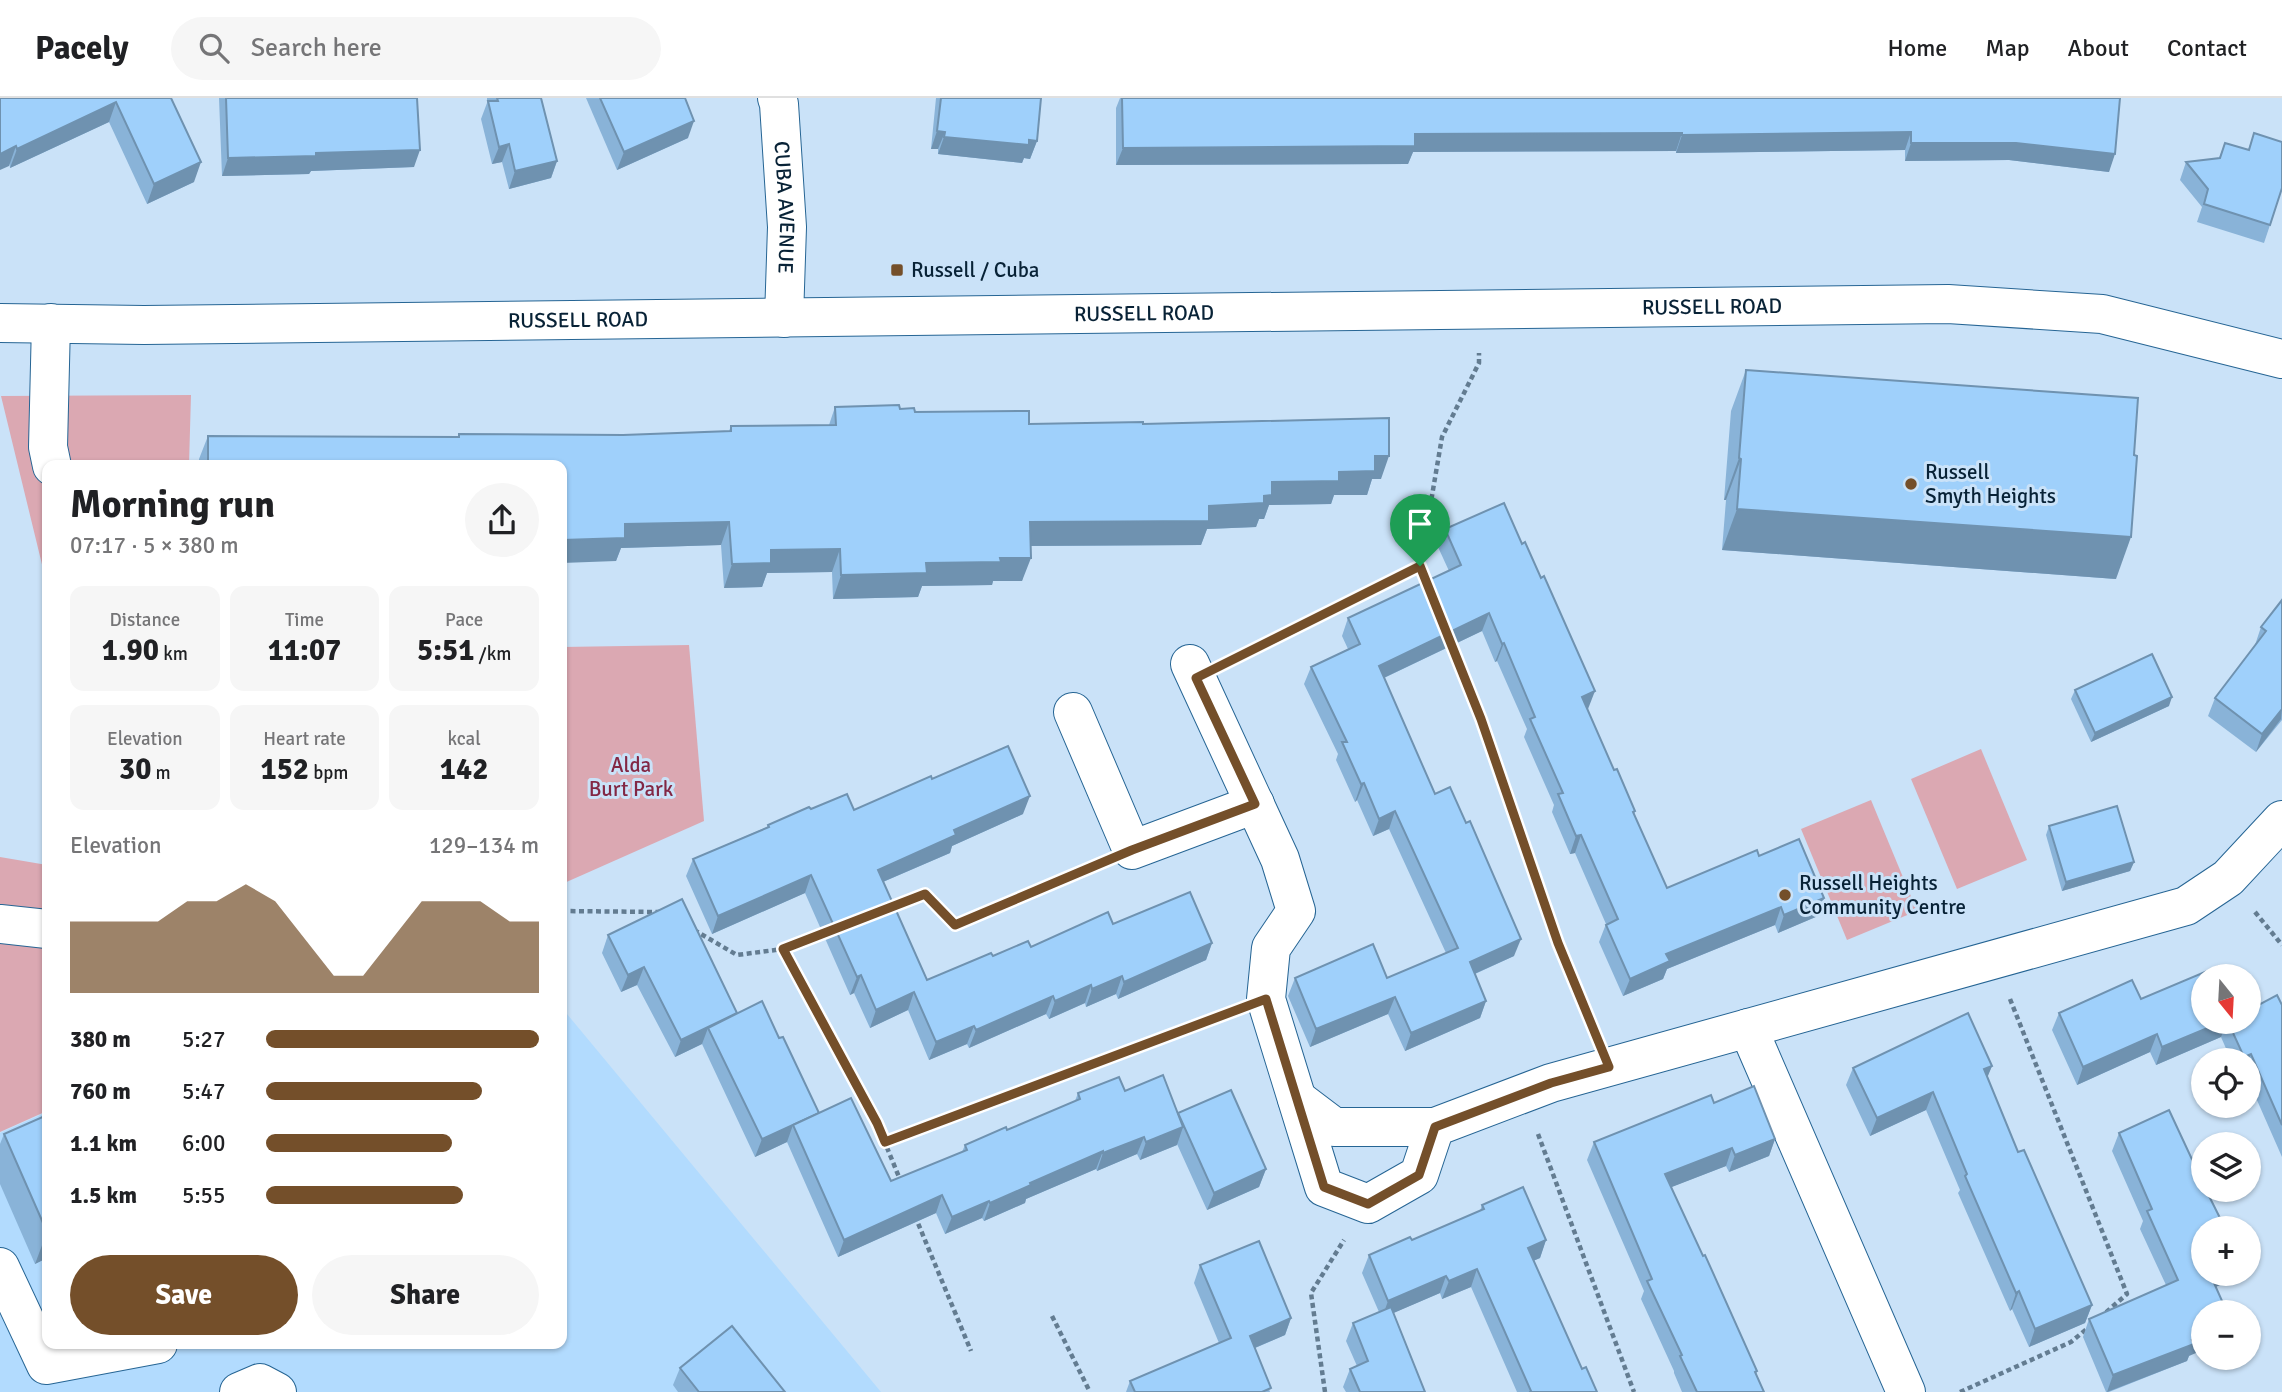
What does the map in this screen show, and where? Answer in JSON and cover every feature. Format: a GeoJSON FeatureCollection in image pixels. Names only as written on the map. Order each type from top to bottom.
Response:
{"type":"FeatureCollection","features":[{"type":"Feature","properties":{"kind":"street","name":"CUBA AVENUE"},"geometry":{"type":"LineString","coordinates":[[777,98],[787,227],[784,318]]}},
{"type":"Feature","properties":{"kind":"street","name":"RUSSELL ROAD"},"geometry":{"type":"LineString","coordinates":[[0,323],[144,325],[1948,304],[2102,314],[2282,359]]}},
{"type":"Feature","properties":{"kind":"street"},"geometry":{"type":"LineString","coordinates":[[51,323],[48,447],[51,460]]}},
{"type":"Feature","properties":{"kind":"street"},"geometry":{"type":"LineString","coordinates":[[1193,671],[1280,859],[1296,911],[1271,948],[1266,999],[1324,1187],[1368,1204],[1419,1175],[1435,1127]]}},
{"type":"Feature","properties":{"kind":"street"},"geometry":{"type":"LineString","coordinates":[[1073,712],[1132,850],[1255,804]]}},
{"type":"Feature","properties":{"kind":"street"},"geometry":{"type":"LineString","coordinates":[[1297,1099],[1334,1127],[1435,1127],[1551,1083],[2186,906],[2228,878],[2282,820]]}},
{"type":"Feature","properties":{"kind":"street"},"geometry":{"type":"LineString","coordinates":[[0,924],[42,928]]}},
{"type":"Feature","properties":{"kind":"street"},"geometry":{"type":"LineString","coordinates":[[1748,1028],[1906,1392]]}},
{"type":"Feature","properties":{"kind":"street"},"geometry":{"type":"LineString","coordinates":[[0,1267],[46,1365],[131,1349]]}},
{"type":"Feature","properties":{"kind":"street"},"geometry":{"type":"LineString","coordinates":[[239,1392],[260,1383],[277,1392]]}},
{"type":"Feature","properties":{"kind":"path"},"geometry":{"type":"LineString","coordinates":[[1430,591],[1420,566],[1442,437],[1479,363],[1478,310]]}},
{"type":"Feature","properties":{"kind":"path"},"geometry":{"type":"LineString","coordinates":[[1193,671],[1420,566]]}},
{"type":"Feature","properties":{"kind":"path"},"geometry":{"type":"LineString","coordinates":[[1445,629],[1481,719],[1558,943],[1609,1067]]}},
{"type":"Feature","properties":{"kind":"path"},"geometry":{"type":"LineString","coordinates":[[887,909],[925,894],[955,925],[1132,850]]}},
{"type":"Feature","properties":{"kind":"path"},"geometry":{"type":"LineString","coordinates":[[567,911],[665,912]]}},
{"type":"Feature","properties":{"kind":"path"},"geometry":{"type":"LineString","coordinates":[[689,926],[737,955],[783,949],[835,929]]}},
{"type":"Feature","properties":{"kind":"path"},"geometry":{"type":"LineString","coordinates":[[783,949],[877,1123],[905,1191]]}},
{"type":"Feature","properties":{"kind":"path"},"geometry":{"type":"LineString","coordinates":[[1994,959],[2127,1294],[2099,1318]]}},
{"type":"Feature","properties":{"kind":"path"},"geometry":{"type":"LineString","coordinates":[[885,1142],[1266,999]]}},
{"type":"Feature","properties":{"kind":"path"},"geometry":{"type":"LineString","coordinates":[[1523,1094],[1634,1392]]}},
{"type":"Feature","properties":{"kind":"path"},"geometry":{"type":"LineString","coordinates":[[1325,1392],[1311,1293],[1368,1204]]}},
{"type":"Feature","properties":{"kind":"path"},"geometry":{"type":"LineString","coordinates":[[915,1216],[971,1351]]}},
{"type":"Feature","properties":{"kind":"path"},"geometry":{"type":"LineString","coordinates":[[1052,1316],[1090,1392]]}},
{"type":"Feature","properties":{"kind":"path"},"geometry":{"type":"LineString","coordinates":[[1959,1392],[2071,1342],[2090,1326]]}},
{"type":"Feature","properties":{"kind":"shaded area"},"geometry":{"type":"Polygon","coordinates":[[[567,1014],[881,1392],[0,1392],[0,1133],[42,1114],[42,1349],[567,1349],[567,1014]]]}},
{"type":"Feature","properties":{"kind":"green space"},"geometry":{"type":"Polygon","coordinates":[[[191,395],[189,460],[42,460],[42,564],[1,396],[191,395]]]}},
{"type":"Feature","properties":{"kind":"green space","name":"Alda Burt Park"},"geometry":{"type":"Polygon","coordinates":[[[689,645],[704,821],[567,882],[567,647],[689,645]]]}},
{"type":"Feature","properties":{"kind":"green space"},"geometry":{"type":"Polygon","coordinates":[[[1981,749],[2027,860],[1957,889],[1911,779],[1981,749]]]}},
{"type":"Feature","properties":{"kind":"green space"},"geometry":{"type":"Polygon","coordinates":[[[1871,800],[1917,911],[1847,940],[1801,829],[1871,800]]]}},
{"type":"Feature","properties":{"kind":"green space"},"geometry":{"type":"Polygon","coordinates":[[[0,857],[42,864],[42,1113],[0,1132],[0,857]]]}},
{"type":"Feature","properties":{"kind":"building"},"geometry":{"type":"Polygon","coordinates":[[[0,98],[171,98],[201,162],[154,184],[116,102],[17,149],[16,146],[0,154],[0,98]]]}},
{"type":"Feature","properties":{"kind":"building"},"geometry":{"type":"Polygon","coordinates":[[[226,98],[417,98],[420,150],[228,158],[226,98]]]}},
{"type":"Feature","properties":{"kind":"building"},"geometry":{"type":"Polygon","coordinates":[[[497,98],[541,98],[557,161],[515,171],[509,144],[499,147],[488,101],[498,101],[497,98]]]}},
{"type":"Feature","properties":{"kind":"building"},"geometry":{"type":"Polygon","coordinates":[[[600,98],[685,98],[694,121],[624,152],[600,98]]]}},
{"type":"Feature","properties":{"kind":"building"},"geometry":{"type":"Polygon","coordinates":[[[941,98],[1041,98],[1037,141],[1029,140],[1029,145],[944,137],[945,132],[937,131],[941,98]]]}},
{"type":"Feature","properties":{"kind":"building"},"geometry":{"type":"Polygon","coordinates":[[[1122,98],[2120,98],[2115,154],[2016,143],[1911,143],[1911,132],[1415,134],[1415,146],[1123,148],[1122,98]]]}},
{"type":"Feature","properties":{"kind":"building"},"geometry":{"type":"Polygon","coordinates":[[[2254,133],[2282,142],[2282,188],[2270,225],[2204,204],[2208,189],[2186,162],[2220,158],[2225,143],[2249,150],[2254,133]]]}},
{"type":"Feature","properties":{"kind":"building","name":"Russell Smyth Heights"},"geometry":{"type":"Polygon","coordinates":[[[1746,370],[2138,398],[2131,537],[1737,509],[1746,370]]]}},
{"type":"Feature","properties":{"kind":"building"},"geometry":{"type":"Polygon","coordinates":[[[899,405],[900,409],[914,408],[915,412],[1029,411],[1029,424],[1389,418],[1389,456],[1375,456],[1375,471],[1339,472],[1339,481],[1272,482],[1272,495],[1264,496],[1264,503],[1209,506],[1209,521],[1030,522],[1031,558],[1000,558],[1001,562],[926,563],[927,573],[841,575],[840,549],[771,550],[771,563],[732,564],[729,522],[625,524],[625,538],[567,540],[567,460],[208,460],[208,436],[459,437],[459,434],[623,435],[731,431],[731,426],[836,425],[835,407],[899,405]]]}},
{"type":"Feature","properties":{"kind":"building"},"geometry":{"type":"Polygon","coordinates":[[[1504,503],[1522,544],[1525,542],[1541,578],[1544,576],[1595,691],[1582,697],[1614,770],[1617,769],[1667,888],[1757,850],[1759,856],[1799,839],[1824,898],[1784,915],[1781,907],[1666,954],[1670,961],[1630,979],[1606,925],[1618,919],[1581,835],[1576,836],[1558,794],[1563,793],[1530,719],[1535,717],[1489,613],[1379,666],[1435,794],[1450,787],[1466,823],[1470,821],[1521,939],[1470,962],[1486,1001],[1411,1033],[1395,997],[1316,1029],[1295,978],[1373,944],[1387,978],[1458,948],[1395,811],[1379,819],[1342,742],[1347,742],[1311,667],[1360,644],[1348,618],[1461,565],[1445,529],[1504,503]]]}},
{"type":"Feature","properties":{"kind":"building"},"geometry":{"type":"Polygon","coordinates":[[[2282,600],[2282,709],[2262,734],[2215,698],[2266,631],[2261,627],[2282,600]]]}},
{"type":"Feature","properties":{"kind":"building"},"geometry":{"type":"Polygon","coordinates":[[[2152,654],[2172,697],[2095,733],[2075,690],[2152,654]]]}},
{"type":"Feature","properties":{"kind":"building"},"geometry":{"type":"Polygon","coordinates":[[[1008,746],[1030,796],[954,830],[956,835],[878,870],[927,980],[991,953],[993,956],[1028,941],[1031,947],[1108,912],[1113,924],[1190,892],[1212,943],[1124,982],[1122,976],[1092,989],[1091,985],[1055,1001],[1053,996],[976,1030],[974,1026],[936,1042],[914,992],[876,1010],[861,975],[857,977],[811,875],[718,916],[693,859],[809,807],[811,809],[847,794],[854,810],[1008,746]]]}},
{"type":"Feature","properties":{"kind":"building"},"geometry":{"type":"Polygon","coordinates":[[[2117,806],[2134,862],[2066,882],[2049,826],[2117,806]]]}},
{"type":"Feature","properties":{"kind":"building"},"geometry":{"type":"Polygon","coordinates":[[[682,899],[737,1013],[681,1040],[644,967],[628,975],[608,935],[682,899]]]}},
{"type":"Feature","properties":{"kind":"building"},"geometry":{"type":"Polygon","coordinates":[[[2191,978],[2191,1034],[2193,1034],[2162,1047],[2157,1034],[2083,1067],[2059,1013],[2132,980],[2141,999],[2191,978]]]}},
{"type":"Feature","properties":{"kind":"building"},"geometry":{"type":"Polygon","coordinates":[[[2277,995],[2282,1005],[2282,1125],[2261,1077],[2261,1048],[2240,1048],[2233,1034],[2261,1034],[2261,1004],[2277,995]]]}},
{"type":"Feature","properties":{"kind":"building"},"geometry":{"type":"Polygon","coordinates":[[[762,1001],[779,1038],[783,1037],[819,1113],[762,1139],[708,1028],[762,1001]]]}},
{"type":"Feature","properties":{"kind":"building"},"geometry":{"type":"Polygon","coordinates":[[[1968,1013],[1992,1066],[1984,1069],[2018,1152],[2024,1150],[2092,1305],[2035,1329],[2019,1291],[2016,1293],[1965,1176],[1967,1174],[1933,1092],[1877,1118],[1853,1068],[1968,1013]]]}},
{"type":"Feature","properties":{"kind":"building"},"geometry":{"type":"Polygon","coordinates":[[[1163,1075],[1183,1127],[1146,1142],[1144,1137],[1103,1151],[990,1203],[989,1201],[952,1217],[942,1195],[844,1240],[793,1125],[851,1098],[891,1181],[967,1150],[965,1145],[1006,1127],[1007,1130],[1080,1099],[1078,1093],[1119,1077],[1125,1091],[1163,1075]]]}},
{"type":"Feature","properties":{"kind":"building"},"geometry":{"type":"Polygon","coordinates":[[[1754,1086],[1775,1139],[1735,1155],[1732,1148],[1665,1174],[1703,1256],[1705,1255],[1764,1392],[1697,1392],[1647,1281],[1652,1279],[1594,1142],[1711,1095],[1714,1103],[1754,1086]]]}},
{"type":"Feature","properties":{"kind":"building"},"geometry":{"type":"Polygon","coordinates":[[[1231,1090],[1266,1169],[1214,1193],[1178,1113],[1231,1090]]]}},
{"type":"Feature","properties":{"kind":"building"},"geometry":{"type":"Polygon","coordinates":[[[2169,1110],[2191,1157],[2191,1202],[2212,1202],[2219,1216],[2191,1216],[2191,1286],[2215,1286],[2222,1300],[2191,1300],[2191,1345],[2113,1375],[2089,1319],[2178,1280],[2147,1211],[2152,1209],[2119,1133],[2169,1110]]]}},
{"type":"Feature","properties":{"kind":"building"},"geometry":{"type":"Polygon","coordinates":[[[42,1117],[42,1221],[4,1134],[42,1117]]]}},
{"type":"Feature","properties":{"kind":"building"},"geometry":{"type":"Polygon","coordinates":[[[1523,1187],[1546,1240],[1528,1248],[1582,1369],[1586,1367],[1597,1392],[1530,1392],[1477,1269],[1449,1281],[1446,1276],[1388,1301],[1369,1255],[1484,1209],[1482,1205],[1523,1187]]]}},
{"type":"Feature","properties":{"kind":"building"},"geometry":{"type":"Polygon","coordinates":[[[1259,1241],[1291,1318],[1250,1336],[1271,1388],[1262,1392],[1135,1392],[1130,1381],[1231,1338],[1200,1265],[1259,1241]]]}},
{"type":"Feature","properties":{"kind":"building"},"geometry":{"type":"Polygon","coordinates":[[[1391,1307],[1425,1392],[1360,1392],[1350,1369],[1368,1361],[1353,1323],[1391,1307]]]}},
{"type":"Feature","properties":{"kind":"building"},"geometry":{"type":"Polygon","coordinates":[[[732,1326],[785,1392],[699,1392],[680,1368],[732,1326]]]}},
{"type":"Feature","properties":{"kind":"place","name":"Russell / Cuba"},"geometry":{"type":"Point","coordinates":[897,270]}},
{"type":"Feature","properties":{"kind":"place","name":"Russell Smyth Heights"},"geometry":{"type":"Point","coordinates":[1911,484]}},
{"type":"Feature","properties":{"kind":"place","name":"Russell Heights Community Centre"},"geometry":{"type":"Point","coordinates":[1785,895]}},
{"type":"Feature","properties":{"kind":"route"},"geometry":{"type":"LineString","coordinates":[[1420,566],[1481,719],[1558,943],[1609,1067],[1551,1083],[1435,1127],[1419,1175],[1368,1204],[1324,1187],[1266,999],[885,1142],[783,949],[925,894],[955,925],[1132,850],[1255,804],[1196,678],[1420,566]]}}]}
